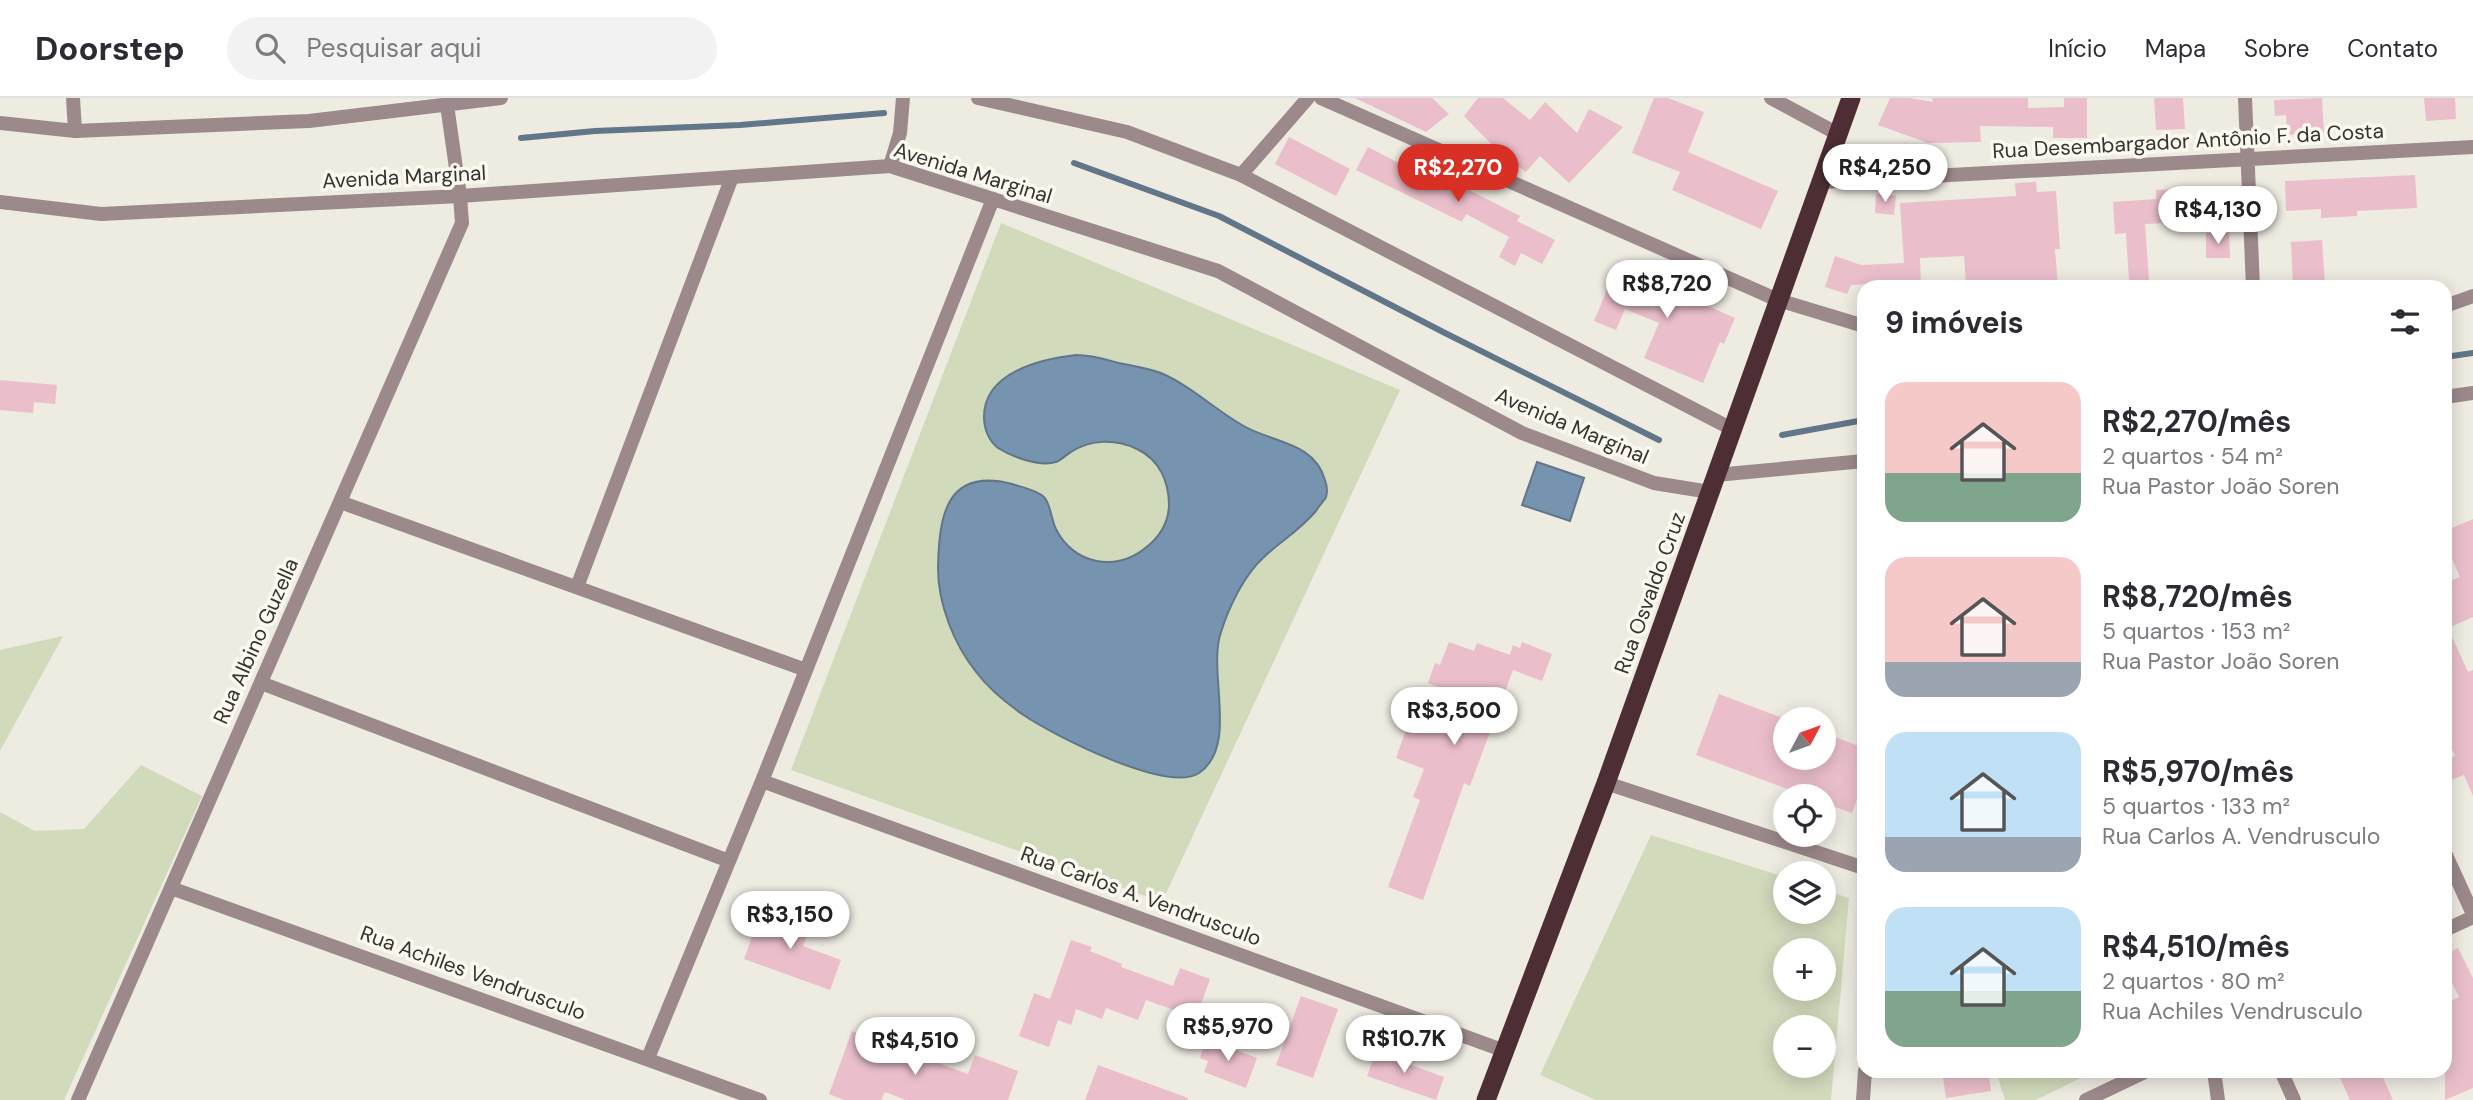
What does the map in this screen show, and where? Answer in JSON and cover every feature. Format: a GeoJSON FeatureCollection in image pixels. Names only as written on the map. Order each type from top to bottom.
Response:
{"type":"FeatureCollection","features":[{"type":"Feature","properties":{"kind":"highway","name":"Rua Osvaldo Cruz"},"geometry":{"type":"LineString","coordinates":[[1486,1100],[1606,783],[1851,98]]}},
{"type":"Feature","properties":{"kind":"street"},"geometry":{"type":"LineString","coordinates":[[74,98],[75,131]]}},
{"type":"Feature","properties":{"kind":"street"},"geometry":{"type":"LineString","coordinates":[[0,123],[75,131],[309,121],[447,101],[501,98]]}},
{"type":"Feature","properties":{"kind":"street"},"geometry":{"type":"LineString","coordinates":[[890,166],[900,133],[903,98]]}},
{"type":"Feature","properties":{"kind":"street"},"geometry":{"type":"LineString","coordinates":[[978,98],[1127,132],[1241,175],[1732,429]]}},
{"type":"Feature","properties":{"kind":"street"},"geometry":{"type":"LineString","coordinates":[[1241,175],[1308,98]]}},
{"type":"Feature","properties":{"kind":"street"},"geometry":{"type":"LineString","coordinates":[[1321,98],[1778,300],[1857,324]]}},
{"type":"Feature","properties":{"kind":"street"},"geometry":{"type":"LineString","coordinates":[[1771,98],[1838,134]]}},
{"type":"Feature","properties":{"kind":"street"},"geometry":{"type":"LineString","coordinates":[[2245,98],[2253,280]]}},
{"type":"Feature","properties":{"kind":"street","name":"Rua Albino Guzella"},"geometry":{"type":"LineString","coordinates":[[78,1100],[462,223],[447,101]]}},
{"type":"Feature","properties":{"kind":"street","name":"Rua Desembargador Antônio F. da Costa"},"geometry":{"type":"LineString","coordinates":[[1821,182],[2473,147]]}},
{"type":"Feature","properties":{"kind":"street","name":"Avenida Marginal"},"geometry":{"type":"LineString","coordinates":[[0,202],[101,214],[460,196],[890,166],[1218,271],[1522,433],[1654,483],[1713,484],[1857,462]]}},
{"type":"Feature","properties":{"kind":"street"},"geometry":{"type":"LineString","coordinates":[[577,587],[732,177]]}},
{"type":"Feature","properties":{"kind":"street"},"geometry":{"type":"LineString","coordinates":[[648,1058],[762,781],[993,199]]}},
{"type":"Feature","properties":{"kind":"street"},"geometry":{"type":"LineString","coordinates":[[2452,304],[2473,296]]}},
{"type":"Feature","properties":{"kind":"street"},"geometry":{"type":"LineString","coordinates":[[2452,396],[2473,393]]}},
{"type":"Feature","properties":{"kind":"street"},"geometry":{"type":"LineString","coordinates":[[340,502],[806,670]]}},
{"type":"Feature","properties":{"kind":"street"},"geometry":{"type":"LineString","coordinates":[[261,683],[729,862]]}},
{"type":"Feature","properties":{"kind":"street","name":"Rua Carlos A. Vendrusculo"},"geometry":{"type":"LineString","coordinates":[[762,781],[1505,1051]]}},
{"type":"Feature","properties":{"kind":"street"},"geometry":{"type":"LineString","coordinates":[[1606,783],[1857,866]]}},
{"type":"Feature","properties":{"kind":"street"},"geometry":{"type":"LineString","coordinates":[[2452,869],[2473,916],[2452,926]]}},
{"type":"Feature","properties":{"kind":"street","name":"Rua Achiles Vendrusculo"},"geometry":{"type":"LineString","coordinates":[[171,888],[760,1100]]}},
{"type":"Feature","properties":{"kind":"street"},"geometry":{"type":"LineString","coordinates":[[1863,1100],[1865,1078]]}},
{"type":"Feature","properties":{"kind":"street"},"geometry":{"type":"LineString","coordinates":[[2086,1100],[2132,1078]]}},
{"type":"Feature","properties":{"kind":"street"},"geometry":{"type":"LineString","coordinates":[[2215,1078],[2218,1100]]}},
{"type":"Feature","properties":{"kind":"street"},"geometry":{"type":"LineString","coordinates":[[2284,1078],[2294,1100]]}},
{"type":"Feature","properties":{"kind":"green space"},"geometry":{"type":"Polygon","coordinates":[[[1001,223],[1400,390],[1162,902],[791,770],[1001,223]]]}},
{"type":"Feature","properties":{"kind":"green space"},"geometry":{"type":"Polygon","coordinates":[[[63,636],[0,751],[0,650],[63,636]]]}},
{"type":"Feature","properties":{"kind":"green space"},"geometry":{"type":"Polygon","coordinates":[[[141,765],[202,796],[64,1100],[0,1100],[0,812],[35,831],[84,829],[141,765]]]}},
{"type":"Feature","properties":{"kind":"green space"},"geometry":{"type":"Polygon","coordinates":[[[1651,835],[1773,873],[1773,924],[1836,924],[1836,894],[1849,898],[1836,1044],[1836,1015],[1773,1015],[1773,1078],[1833,1078],[1831,1100],[1596,1100],[1540,1075],[1651,835]]]}},
{"type":"Feature","properties":{"kind":"green space"},"geometry":{"type":"Polygon","coordinates":[[[1998,1078],[2081,1078],[2036,1100],[2005,1100],[1998,1078]]]}},
{"type":"Feature","properties":{"kind":"water"},"geometry":{"type":"Polygon","coordinates":[[[1076,355],[1093,356],[1146,368],[1172,378],[1242,425],[1302,450],[1319,467],[1326,484],[1326,497],[1316,511],[1257,564],[1233,602],[1221,632],[1218,648],[1220,727],[1217,745],[1211,761],[1199,773],[1183,777],[1137,769],[1082,747],[1022,714],[992,690],[969,662],[944,610],[938,568],[944,514],[960,489],[973,483],[990,481],[1012,484],[1041,495],[1048,504],[1054,525],[1063,541],[1084,557],[1095,561],[1108,562],[1133,556],[1154,540],[1165,525],[1169,506],[1165,480],[1152,459],[1137,449],[1121,443],[1095,443],[1079,448],[1056,462],[1042,463],[1011,455],[998,448],[990,438],[984,417],[993,389],[1017,371],[1047,360],[1076,355]]]}},
{"type":"Feature","properties":{"kind":"water"},"geometry":{"type":"Polygon","coordinates":[[[1537,462],[1584,478],[1570,521],[1522,505],[1537,462]]]}},
{"type":"Feature","properties":{"kind":"building"},"geometry":{"type":"Polygon","coordinates":[[[1355,98],[1432,98],[1449,114],[1426,132],[1355,98]]]}},
{"type":"Feature","properties":{"kind":"building"},"geometry":{"type":"Polygon","coordinates":[[[1478,98],[1503,98],[1530,120],[1545,102],[1577,133],[1589,109],[1623,127],[1569,183],[1540,156],[1526,172],[1500,153],[1464,116],[1478,98]]]}},
{"type":"Feature","properties":{"kind":"building"},"geometry":{"type":"Polygon","coordinates":[[[1654,98],[1668,98],[1704,112],[1688,152],[1778,191],[1761,229],[1672,190],[1680,172],[1632,153],[1654,98]]]}},
{"type":"Feature","properties":{"kind":"building"},"geometry":{"type":"Polygon","coordinates":[[[1890,98],[1933,102],[1932,98],[2028,98],[2028,108],[2064,107],[2064,98],[2087,98],[2087,138],[2053,138],[2053,127],[1980,126],[1981,142],[1928,143],[1878,125],[1890,98]]]}},
{"type":"Feature","properties":{"kind":"building"},"geometry":{"type":"Polygon","coordinates":[[[2154,98],[2183,98],[2185,129],[2156,130],[2154,98]]]}},
{"type":"Feature","properties":{"kind":"building"},"geometry":{"type":"Polygon","coordinates":[[[2322,98],[2324,133],[2287,135],[2286,115],[2275,116],[2274,100],[2322,98]]]}},
{"type":"Feature","properties":{"kind":"building"},"geometry":{"type":"Polygon","coordinates":[[[2424,98],[2455,98],[2456,119],[2426,121],[2424,98]]]}},
{"type":"Feature","properties":{"kind":"building"},"geometry":{"type":"Polygon","coordinates":[[[1289,137],[1350,169],[1336,196],[1275,164],[1289,137]]]}},
{"type":"Feature","properties":{"kind":"building"},"geometry":{"type":"Polygon","coordinates":[[[1368,147],[1416,172],[1420,165],[1520,216],[1517,221],[1555,240],[1542,264],[1521,253],[1515,266],[1499,257],[1509,237],[1466,214],[1462,222],[1356,170],[1368,147]]]}},
{"type":"Feature","properties":{"kind":"building"},"geometry":{"type":"Polygon","coordinates":[[[2415,175],[2417,208],[2357,211],[2357,216],[2321,218],[2321,209],[2286,211],[2285,181],[2415,175]]]}},
{"type":"Feature","properties":{"kind":"building"},"geometry":{"type":"Polygon","coordinates":[[[2036,182],[2037,192],[2056,191],[2060,249],[2055,249],[2057,280],[1966,280],[1964,256],[1920,258],[1921,280],[1857,280],[1857,285],[1851,285],[1847,294],[1825,287],[1835,256],[1861,265],[1904,263],[1900,203],[2016,196],[2015,183],[2036,182]]]}},
{"type":"Feature","properties":{"kind":"building"},"geometry":{"type":"Polygon","coordinates":[[[2186,189],[2188,222],[2145,224],[2149,280],[2129,280],[2126,233],[2115,234],[2113,202],[2156,199],[2156,190],[2186,189]]]}},
{"type":"Feature","properties":{"kind":"building"},"geometry":{"type":"Polygon","coordinates":[[[1876,194],[1896,196],[1894,215],[1875,213],[1876,194]]]}},
{"type":"Feature","properties":{"kind":"building"},"geometry":{"type":"Polygon","coordinates":[[[2206,233],[2229,233],[2230,258],[2206,258],[2206,233]]]}},
{"type":"Feature","properties":{"kind":"building"},"geometry":{"type":"Polygon","coordinates":[[[2322,240],[2325,280],[2293,280],[2291,242],[2322,240]]]}},
{"type":"Feature","properties":{"kind":"building"},"geometry":{"type":"Polygon","coordinates":[[[1619,261],[1691,291],[1688,297],[1735,318],[1724,344],[1720,342],[1703,383],[1644,358],[1659,323],[1625,309],[1616,330],[1594,321],[1619,261]]]}},
{"type":"Feature","properties":{"kind":"building"},"geometry":{"type":"Polygon","coordinates":[[[0,380],[57,385],[55,404],[34,402],[33,413],[0,410],[0,380]]]}},
{"type":"Feature","properties":{"kind":"building"},"geometry":{"type":"Polygon","coordinates":[[[2473,519],[2473,617],[2452,626],[2452,580],[2460,577],[2452,559],[2452,528],[2473,519]]]}},
{"type":"Feature","properties":{"kind":"building"},"geometry":{"type":"Polygon","coordinates":[[[2452,637],[2468,672],[2473,670],[2473,796],[2464,775],[2452,780],[2452,757],[2455,756],[2452,749],[2452,637]]]}},
{"type":"Feature","properties":{"kind":"building"},"geometry":{"type":"Polygon","coordinates":[[[1449,642],[1474,651],[1477,643],[1510,655],[1513,645],[1520,648],[1522,642],[1552,654],[1542,681],[1513,670],[1470,786],[1464,783],[1423,900],[1388,887],[1420,800],[1413,797],[1424,769],[1396,758],[1411,716],[1435,725],[1448,691],[1428,683],[1435,663],[1440,665],[1449,642]]]}},
{"type":"Feature","properties":{"kind":"building"},"geometry":{"type":"Polygon","coordinates":[[[1719,694],[1773,714],[1773,770],[1836,770],[1836,738],[1857,745],[1857,799],[1852,813],[1836,807],[1836,784],[1774,784],[1696,755],[1719,694]]]}},
{"type":"Feature","properties":{"kind":"building"},"geometry":{"type":"Polygon","coordinates":[[[762,910],[810,928],[803,946],[841,960],[830,990],[744,959],[762,910]]]}},
{"type":"Feature","properties":{"kind":"building"},"geometry":{"type":"Polygon","coordinates":[[[1071,940],[1092,947],[1090,951],[1122,964],[1121,967],[1173,986],[1180,968],[1210,979],[1196,1018],[1146,1000],[1138,1020],[1106,1008],[1102,1019],[1076,1009],[1071,1025],[1058,1020],[1049,1047],[1019,1036],[1034,993],[1050,999],[1071,940]]]}},
{"type":"Feature","properties":{"kind":"building"},"geometry":{"type":"Polygon","coordinates":[[[2458,948],[2473,978],[2473,1088],[2445,1100],[2445,1078],[2452,1078],[2452,1000],[2459,997],[2452,982],[2452,951],[2458,948]]]}},
{"type":"Feature","properties":{"kind":"building"},"geometry":{"type":"Polygon","coordinates":[[[1301,996],[1338,1009],[1313,1078],[1276,1065],[1301,996]]]}},
{"type":"Feature","properties":{"kind":"building"},"geometry":{"type":"Polygon","coordinates":[[[852,1031],[878,1042],[916,1070],[921,1057],[968,1074],[975,1055],[1018,1071],[1008,1100],[906,1100],[885,1092],[881,1100],[844,1100],[829,1094],[852,1031]]]}},
{"type":"Feature","properties":{"kind":"building"},"geometry":{"type":"Polygon","coordinates":[[[1206,1039],[1257,1058],[1246,1088],[1204,1072],[1208,1061],[1200,1058],[1206,1039]]]}},
{"type":"Feature","properties":{"kind":"building"},"geometry":{"type":"Polygon","coordinates":[[[1377,1048],[1399,1056],[1397,1060],[1444,1077],[1436,1100],[1367,1076],[1377,1048]]]}},
{"type":"Feature","properties":{"kind":"building"},"geometry":{"type":"Polygon","coordinates":[[[1098,1065],[1188,1098],[1188,1100],[1085,1100],[1098,1065]]]}},
{"type":"Feature","properties":{"kind":"building"},"geometry":{"type":"Polygon","coordinates":[[[1943,1078],[1989,1078],[1991,1091],[1946,1098],[1943,1078]]]}},
{"type":"Feature","properties":{"kind":"building"},"geometry":{"type":"Polygon","coordinates":[[[2340,1078],[2383,1078],[2393,1100],[2350,1100],[2340,1078]]]}},
{"type":"Feature","properties":{"kind":"waterway"},"geometry":{"type":"LineString","coordinates":[[521,138],[884,113]]}},
{"type":"Feature","properties":{"kind":"waterway"},"geometry":{"type":"LineString","coordinates":[[1074,163],[1219,216],[1659,440]]}},
{"type":"Feature","properties":{"kind":"waterway"},"geometry":{"type":"LineString","coordinates":[[2452,356],[2473,353]]}},
{"type":"Feature","properties":{"kind":"waterway"},"geometry":{"type":"LineString","coordinates":[[1782,435],[1857,421]]}}]}
